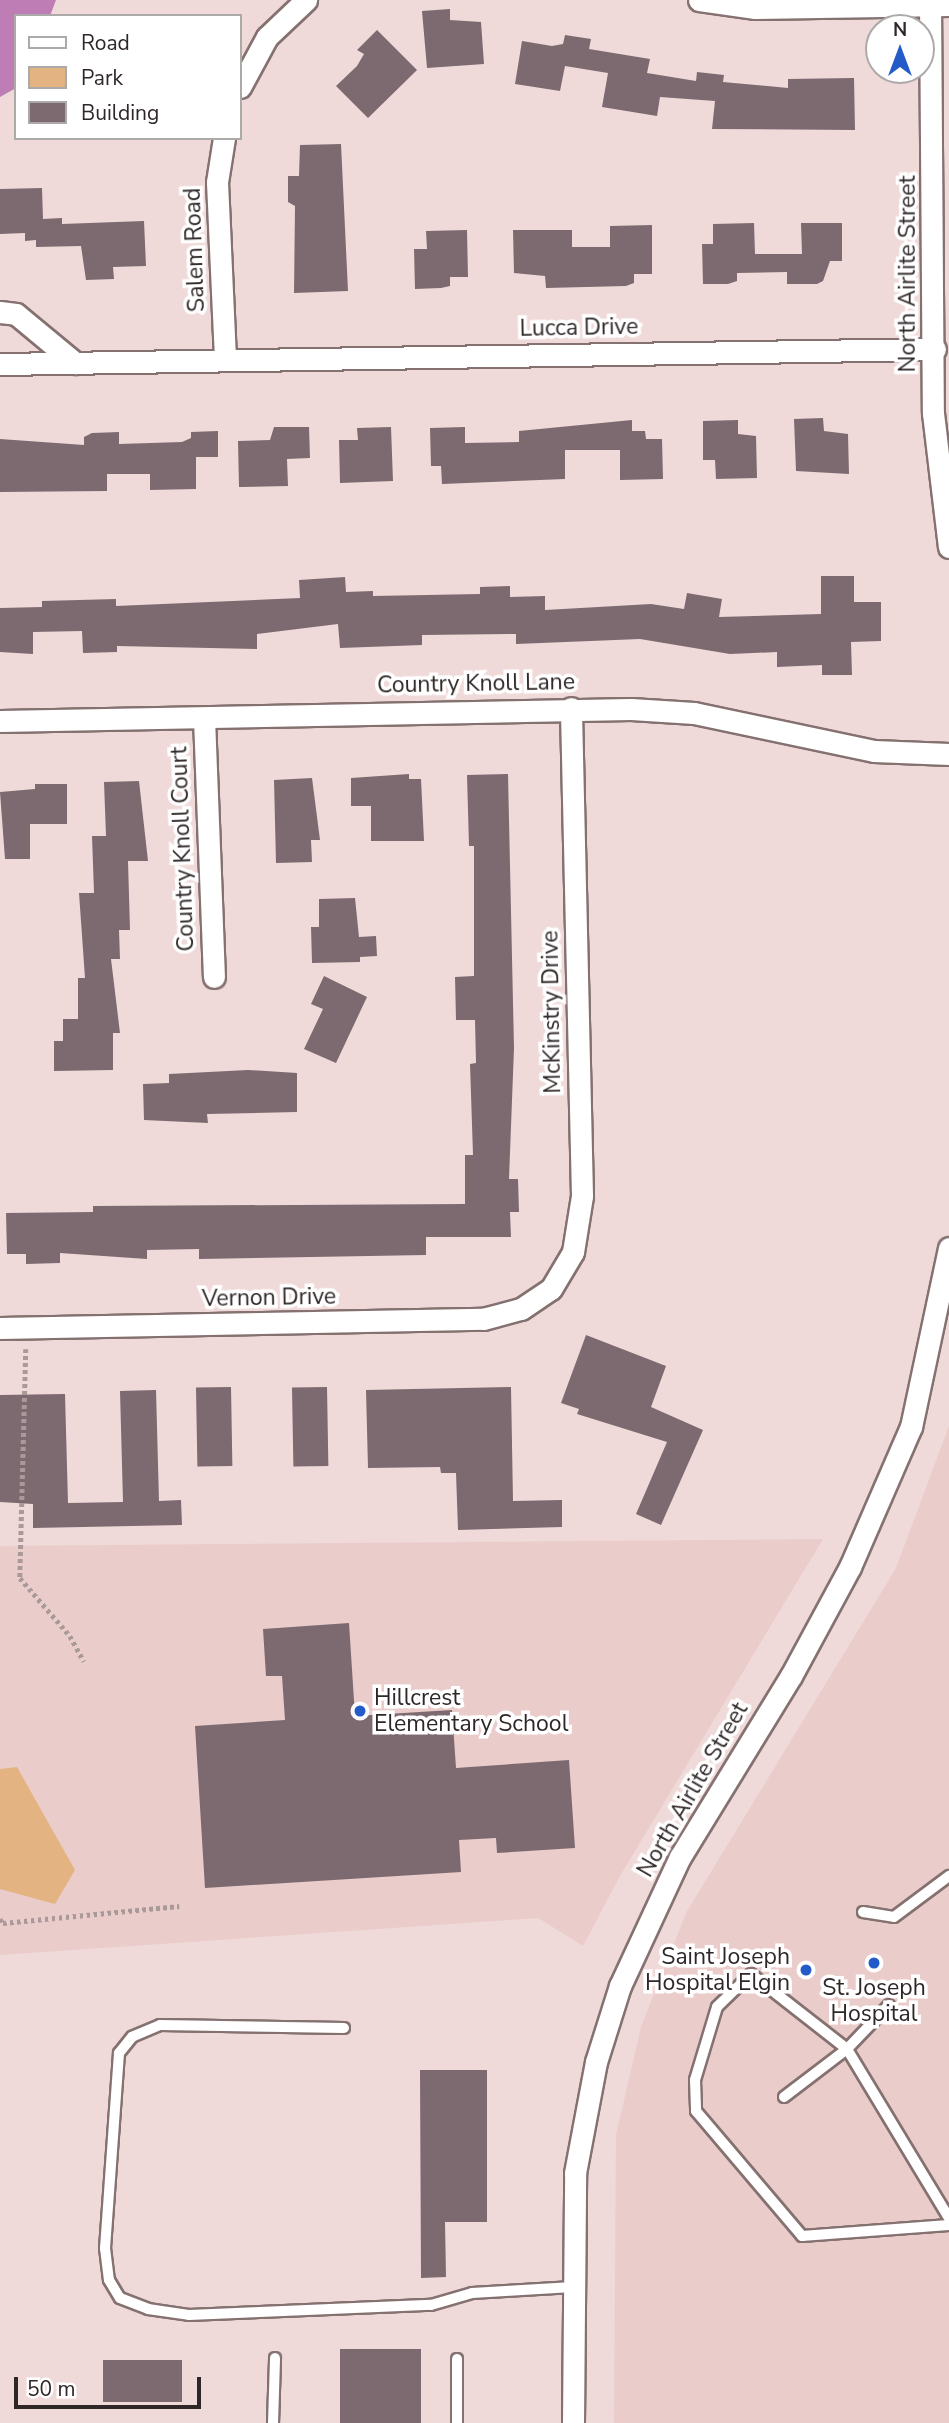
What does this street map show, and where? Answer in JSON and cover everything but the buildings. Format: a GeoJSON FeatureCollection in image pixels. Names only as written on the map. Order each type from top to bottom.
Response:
{"type":"FeatureCollection","features":[{"type":"Feature","properties":{"kind":"street"},"geometry":{"type":"LineString","coordinates":[[242,83],[267,37],[306,0]]}},
{"type":"Feature","properties":{"kind":"street"},"geometry":{"type":"LineString","coordinates":[[699,0],[755,8],[938,4]]}},
{"type":"Feature","properties":{"kind":"street","name":"North Airlite Street"},"geometry":{"type":"LineString","coordinates":[[938,4],[933,413],[949,547]]}},
{"type":"Feature","properties":{"kind":"street","name":"Salem Road"},"geometry":{"type":"LineString","coordinates":[[225,140],[217,183],[225,360]]}},
{"type":"Feature","properties":{"kind":"street"},"geometry":{"type":"LineString","coordinates":[[0,312],[16,314],[75,362]]}},
{"type":"Feature","properties":{"kind":"street","name":"Lucca Drive"},"geometry":{"type":"LineString","coordinates":[[0,364],[935,349]]}},
{"type":"Feature","properties":{"kind":"street","name":"Country Knoll Lane"},"geometry":{"type":"LineString","coordinates":[[0,721],[571,708],[694,713],[874,751],[949,754]]}},
{"type":"Feature","properties":{"kind":"street","name":"McKinstry Drive"},"geometry":{"type":"LineString","coordinates":[[536,1300],[565,1273],[580,1227],[582,1196],[571,708]]}},
{"type":"Feature","properties":{"kind":"street","name":"Country Knoll Court"},"geometry":{"type":"LineString","coordinates":[[204,718],[214,977]]}},
{"type":"Feature","properties":{"kind":"street","name":"North Airlite Street"},"geometry":{"type":"LineString","coordinates":[[573,2423],[575,2173],[596,2062],[620,1986],[680,1857],[850,1567],[911,1427],[949,1248]]}},
{"type":"Feature","properties":{"kind":"street","name":"Vernon Drive"},"geometry":{"type":"LineString","coordinates":[[0,1328],[459,1320],[502,1315],[536,1300]]}},
{"type":"Feature","properties":{"kind":"lane"},"geometry":{"type":"LineString","coordinates":[[863,1912],[894,1917],[949,1876]]}},
{"type":"Feature","properties":{"kind":"lane"},"geometry":{"type":"LineString","coordinates":[[949,2218],[847,2049],[751,1974],[717,2007],[695,2081],[696,2111],[802,2236],[949,2225]]}},
{"type":"Feature","properties":{"kind":"lane"},"geometry":{"type":"LineString","coordinates":[[784,2097],[847,2049],[889,2005]]}},
{"type":"Feature","properties":{"kind":"lane"},"geometry":{"type":"LineString","coordinates":[[344,2028],[160,2025],[132,2037],[119,2053],[105,2248],[109,2280],[120,2298],[148,2309],[189,2315],[431,2305],[472,2293],[573,2287]]}},
{"type":"Feature","properties":{"kind":"lane"},"geometry":{"type":"LineString","coordinates":[[273,2423],[275,2358]]}},
{"type":"Feature","properties":{"kind":"lane"},"geometry":{"type":"LineString","coordinates":[[457,2359],[457,2423]]}},
{"type":"Feature","properties":{"kind":"path"},"geometry":{"type":"LineString","coordinates":[[25,1328],[20,1578],[70,1636],[84,1661]]}},
{"type":"Feature","properties":{"kind":"path"},"geometry":{"type":"LineString","coordinates":[[0,1919],[3,1923],[179,1906]]}},
{"type":"Feature","properties":{"kind":"shaded area"},"geometry":{"type":"Polygon","coordinates":[[[0,0],[56,0],[51,14],[14,14],[14,89],[0,97],[0,0]]]}},
{"type":"Feature","properties":{"kind":"shaded area","name":"Saint Joseph Hospital Elgin"},"geometry":{"type":"Polygon","coordinates":[[[949,1426],[949,2423],[614,2423],[616,2135],[641,2027],[686,1913],[896,1568],[949,1426]]]}},
{"type":"Feature","properties":{"kind":"shaded area","name":"Hillcrest Elementary School"},"geometry":{"type":"Polygon","coordinates":[[[823,1539],[620,1876],[583,1946],[538,1918],[0,1955],[0,1546],[823,1539]]]}},
{"type":"Feature","properties":{"kind":"green space"},"geometry":{"type":"Polygon","coordinates":[[[17,1767],[75,1870],[55,1904],[0,1889],[0,1769],[17,1767]]]}},
{"type":"Feature","properties":{"kind":"place","name":"Hillcrest Elementary School"},"geometry":{"type":"Point","coordinates":[360,1711]}},
{"type":"Feature","properties":{"kind":"place","name":"St. Joseph Hospital"},"geometry":{"type":"Point","coordinates":[874,1963]}},
{"type":"Feature","properties":{"kind":"place","name":"Saint Joseph Hospital Elgin"},"geometry":{"type":"Point","coordinates":[806,1970]}}]}
